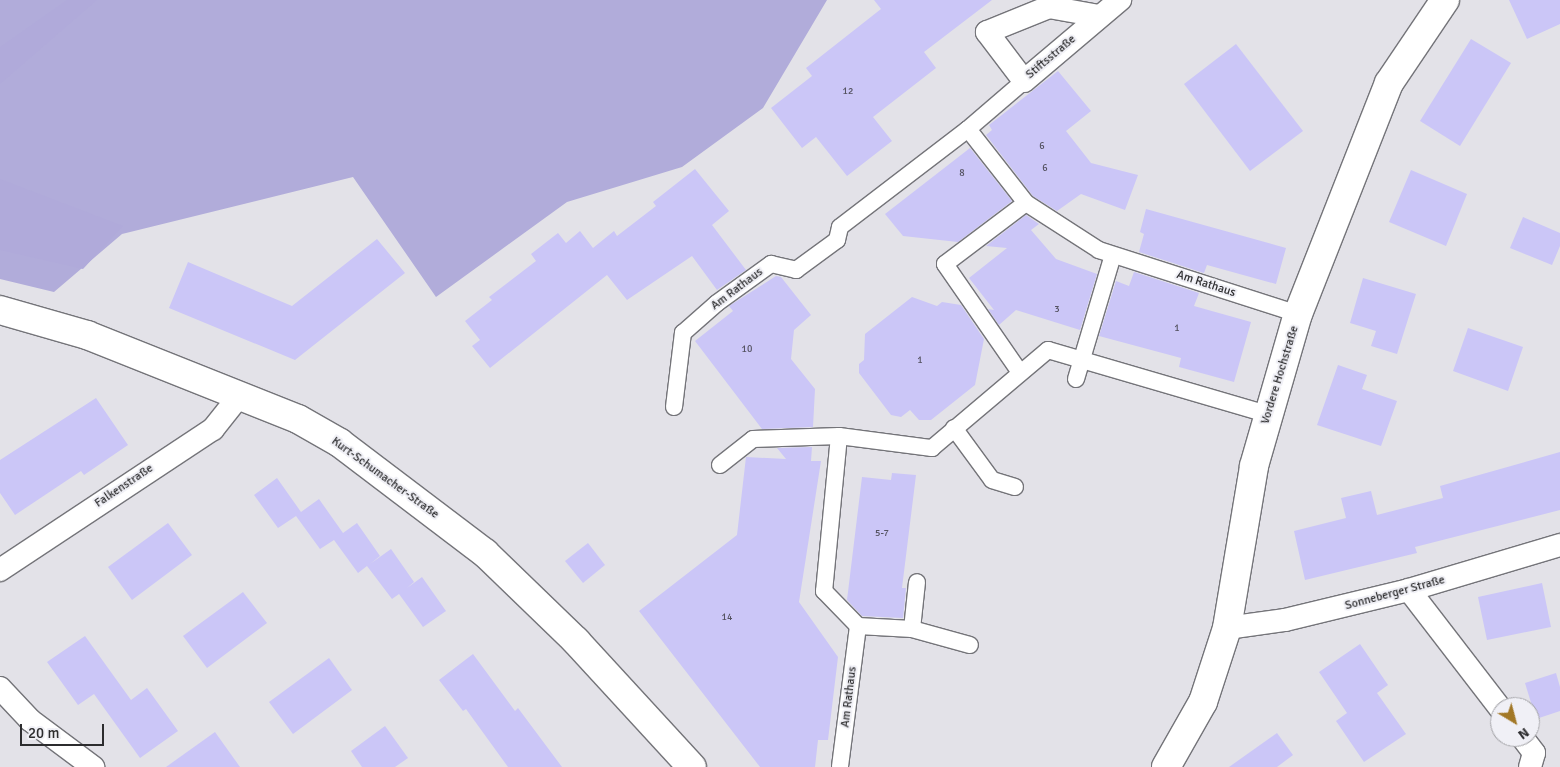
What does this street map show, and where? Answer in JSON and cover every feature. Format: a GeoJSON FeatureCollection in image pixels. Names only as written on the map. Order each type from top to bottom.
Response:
{"type":"FeatureCollection","features":[{"type":"Feature","properties":{"kind":"street","name":"Stiftsstraße"},"geometry":{"type":"LineString","coordinates":[[1099,16],[1050,7],[987,32],[1024,81],[1120,0]]}},
{"type":"Feature","properties":{"kind":"street","name":"Vordere Hochstraße"},"geometry":{"type":"LineString","coordinates":[[1166,767],[1203,702],[1227,628],[1240,533],[1267,414],[1298,314],[1390,83],[1446,0]]}},
{"type":"Feature","properties":{"kind":"street","name":"Am Rathaus"},"geometry":{"type":"LineString","coordinates":[[674,407],[683,334],[717,303],[772,264],[796,270],[837,240],[840,226],[968,129],[1024,81]]}},
{"type":"Feature","properties":{"kind":"street","name":"Am Rathaus"},"geometry":{"type":"LineString","coordinates":[[968,129],[1026,203],[1099,250],[1298,314]]}},
{"type":"Feature","properties":{"kind":"street"},"geometry":{"type":"LineString","coordinates":[[1020,371],[945,264],[1026,203]]}},
{"type":"Feature","properties":{"kind":"street"},"geometry":{"type":"LineString","coordinates":[[1076,379],[1113,255]]}},
{"type":"Feature","properties":{"kind":"street","name":"Kurt-Schumacher-Straße"},"geometry":{"type":"LineString","coordinates":[[0,310],[87,335],[298,419],[340,443],[485,552],[576,640],[692,767]]}},
{"type":"Feature","properties":{"kind":"street"},"geometry":{"type":"LineString","coordinates":[[720,465],[753,439],[839,436],[932,448],[1020,371],[1048,350],[1267,414]]}},
{"type":"Feature","properties":{"kind":"street","name":"Falkenstraße"},"geometry":{"type":"LineString","coordinates":[[0,570],[213,429],[240,395]]}},
{"type":"Feature","properties":{"kind":"street"},"geometry":{"type":"LineString","coordinates":[[954,428],[992,480],[1015,487]]}},
{"type":"Feature","properties":{"kind":"street"},"geometry":{"type":"LineString","coordinates":[[839,436],[824,591],[858,626],[912,629],[970,645]]}},
{"type":"Feature","properties":{"kind":"street","name":"Sonneberger Straße"},"geometry":{"type":"LineString","coordinates":[[1227,628],[1285,620],[1409,590],[1560,545]]}},
{"type":"Feature","properties":{"kind":"street"},"geometry":{"type":"LineString","coordinates":[[912,629],[917,582]]}},
{"type":"Feature","properties":{"kind":"street"},"geometry":{"type":"LineString","coordinates":[[1409,590],[1492,697]]}},
{"type":"Feature","properties":{"kind":"street","name":"Am Rathaus"},"geometry":{"type":"LineString","coordinates":[[840,767],[858,626]]}},
{"type":"Feature","properties":{"kind":"street"},"geometry":{"type":"LineString","coordinates":[[0,688],[30,720],[89,766]]}},
{"type":"Feature","properties":{"kind":"street"},"geometry":{"type":"LineString","coordinates":[[1530,747],[1534,753],[1530,767]]}},
{"type":"Feature","properties":{"kind":"shaded area"},"geometry":{"type":"Polygon","coordinates":[[[0,0],[827,0],[763,108],[682,167],[567,202],[436,297],[353,177],[122,234],[54,292],[0,279],[0,0]]]}},
{"type":"Feature","properties":{"kind":"shaded area"},"geometry":{"type":"Polygon","coordinates":[[[67,0],[97,0],[0,84],[0,47],[67,0]]]}},
{"type":"Feature","properties":{"kind":"shaded area"},"geometry":{"type":"Polygon","coordinates":[[[0,179],[123,226],[83,269],[0,250],[0,179]]]}},
{"type":"Feature","properties":{"kind":"building"},"geometry":{"type":"Polygon","coordinates":[[[874,0],[992,0],[924,52],[936,68],[873,117],[892,141],[847,176],[816,137],[802,148],[771,108],[812,76],[806,68],[881,9],[874,0]]]}},
{"type":"Feature","properties":{"kind":"building"},"geometry":{"type":"Polygon","coordinates":[[[1509,0],[1560,0],[1560,24],[1527,39],[1509,0]]]}},
{"type":"Feature","properties":{"kind":"building"},"geometry":{"type":"Polygon","coordinates":[[[1471,39],[1511,63],[1460,146],[1420,121],[1471,39]]]}},
{"type":"Feature","properties":{"kind":"building"},"geometry":{"type":"Polygon","coordinates":[[[1236,44],[1303,131],[1250,171],[1184,84],[1236,44]]]}},
{"type":"Feature","properties":{"kind":"building"},"geometry":{"type":"Polygon","coordinates":[[[1058,71],[1091,111],[1066,131],[1091,163],[1138,175],[1125,210],[1081,194],[1057,211],[1033,196],[986,135],[992,130],[989,125],[1058,71]]]}},
{"type":"Feature","properties":{"kind":"building"},"geometry":{"type":"Polygon","coordinates":[[[970,148],[1012,201],[958,242],[903,236],[885,214],[970,148]]]}},
{"type":"Feature","properties":{"kind":"building"},"geometry":{"type":"Polygon","coordinates":[[[695,169],[729,211],[712,225],[746,270],[717,290],[692,256],[627,300],[607,275],[490,368],[472,346],[480,340],[465,321],[492,300],[489,297],[536,261],[531,254],[558,233],[566,243],[580,231],[593,248],[614,231],[617,236],[656,206],[653,202],[695,169]]]}},
{"type":"Feature","properties":{"kind":"building"},"geometry":{"type":"Polygon","coordinates":[[[1411,170],[1467,194],[1446,246],[1389,222],[1411,170]]]}},
{"type":"Feature","properties":{"kind":"building"},"geometry":{"type":"Polygon","coordinates":[[[1146,209],[1286,248],[1276,284],[1207,265],[1204,273],[1139,252],[1144,234],[1140,232],[1146,209]]]}},
{"type":"Feature","properties":{"kind":"building"},"geometry":{"type":"Polygon","coordinates":[[[1026,215],[1039,224],[1031,230],[1056,259],[1097,274],[1080,330],[1016,310],[999,325],[988,309],[994,310],[969,278],[1007,248],[986,246],[1026,215]]]}},
{"type":"Feature","properties":{"kind":"building"},"geometry":{"type":"Polygon","coordinates":[[[1523,217],[1560,233],[1560,246],[1552,265],[1510,248],[1523,217]]]}},
{"type":"Feature","properties":{"kind":"building"},"geometry":{"type":"Polygon","coordinates":[[[377,239],[405,273],[295,360],[169,308],[188,262],[292,306],[377,239]]]}},
{"type":"Feature","properties":{"kind":"building"},"geometry":{"type":"Polygon","coordinates":[[[1134,272],[1199,293],[1194,306],[1251,322],[1234,382],[1179,367],[1181,358],[1099,336],[1116,281],[1129,286],[1134,272]]]}},
{"type":"Feature","properties":{"kind":"building"},"geometry":{"type":"Polygon","coordinates":[[[776,276],[781,277],[811,315],[794,330],[791,359],[815,389],[813,427],[762,429],[695,341],[733,311],[729,306],[776,276]]]}},
{"type":"Feature","properties":{"kind":"building"},"geometry":{"type":"Polygon","coordinates":[[[1363,278],[1416,294],[1397,354],[1371,346],[1376,331],[1350,323],[1363,278]]]}},
{"type":"Feature","properties":{"kind":"building"},"geometry":{"type":"Polygon","coordinates":[[[912,297],[937,306],[942,302],[961,305],[984,339],[975,385],[931,420],[919,420],[910,410],[901,417],[891,415],[859,373],[859,364],[864,360],[865,334],[912,297]]]}},
{"type":"Feature","properties":{"kind":"building"},"geometry":{"type":"Polygon","coordinates":[[[1468,328],[1523,347],[1508,391],[1453,371],[1468,328]]]}},
{"type":"Feature","properties":{"kind":"building"},"geometry":{"type":"Polygon","coordinates":[[[1338,365],[1367,375],[1362,389],[1397,401],[1381,446],[1317,425],[1338,365]]]}},
{"type":"Feature","properties":{"kind":"building"},"geometry":{"type":"Polygon","coordinates":[[[96,398],[128,445],[84,475],[81,471],[15,515],[0,493],[0,460],[96,398]]]}},
{"type":"Feature","properties":{"kind":"building"},"geometry":{"type":"Polygon","coordinates":[[[812,447],[811,461],[821,461],[799,602],[838,657],[828,740],[818,740],[815,767],[760,767],[639,611],[737,535],[746,457],[786,459],[777,448],[812,447]]]}},
{"type":"Feature","properties":{"kind":"building"},"geometry":{"type":"Polygon","coordinates":[[[1560,452],[1560,510],[1415,547],[1417,553],[1305,580],[1294,531],[1346,518],[1341,498],[1371,491],[1377,515],[1443,498],[1440,486],[1560,452]]]}},
{"type":"Feature","properties":{"kind":"building"},"geometry":{"type":"Polygon","coordinates":[[[892,473],[916,475],[902,588],[906,588],[903,618],[862,616],[847,600],[862,477],[891,480],[892,473]]]}},
{"type":"Feature","properties":{"kind":"building"},"geometry":{"type":"Polygon","coordinates":[[[277,478],[301,512],[319,499],[343,533],[357,523],[380,556],[370,564],[391,549],[414,582],[407,588],[422,577],[446,611],[423,627],[399,594],[392,599],[367,566],[358,573],[334,540],[320,549],[296,516],[278,528],[254,495],[277,478]]]}},
{"type":"Feature","properties":{"kind":"building"},"geometry":{"type":"Polygon","coordinates":[[[168,523],[192,555],[132,600],[108,567],[168,523]]]}},
{"type":"Feature","properties":{"kind":"building"},"geometry":{"type":"Polygon","coordinates":[[[588,543],[605,565],[583,583],[565,561],[588,543]]]}},
{"type":"Feature","properties":{"kind":"building"},"geometry":{"type":"Polygon","coordinates":[[[1542,583],[1551,627],[1487,640],[1478,597],[1542,583]]]}},
{"type":"Feature","properties":{"kind":"building"},"geometry":{"type":"Polygon","coordinates":[[[243,592],[267,623],[207,668],[183,636],[243,592]]]}},
{"type":"Feature","properties":{"kind":"building"},"geometry":{"type":"Polygon","coordinates":[[[85,636],[131,700],[147,688],[178,731],[140,758],[94,694],[78,705],[47,662],[85,636]]]}},
{"type":"Feature","properties":{"kind":"building"},"geometry":{"type":"Polygon","coordinates":[[[1360,644],[1388,685],[1377,693],[1406,734],[1364,762],[1336,721],[1347,713],[1319,672],[1360,644]]]}},
{"type":"Feature","properties":{"kind":"building"},"geometry":{"type":"Polygon","coordinates":[[[473,654],[515,711],[518,708],[562,767],[508,767],[466,709],[463,711],[439,680],[473,654]]]}},
{"type":"Feature","properties":{"kind":"building"},"geometry":{"type":"Polygon","coordinates":[[[329,658],[352,690],[293,734],[269,702],[329,658]]]}},
{"type":"Feature","properties":{"kind":"building"},"geometry":{"type":"Polygon","coordinates":[[[1556,673],[1560,687],[1560,711],[1540,718],[1540,697],[1529,697],[1525,683],[1556,673]]]}},
{"type":"Feature","properties":{"kind":"building"},"geometry":{"type":"Polygon","coordinates":[[[385,726],[408,758],[395,767],[362,767],[351,751],[385,726]]]}},
{"type":"Feature","properties":{"kind":"building"},"geometry":{"type":"Polygon","coordinates":[[[215,732],[240,767],[166,767],[215,732]]]}},
{"type":"Feature","properties":{"kind":"building"},"geometry":{"type":"Polygon","coordinates":[[[1277,733],[1293,755],[1277,767],[1229,767],[1277,733]]]}}]}
